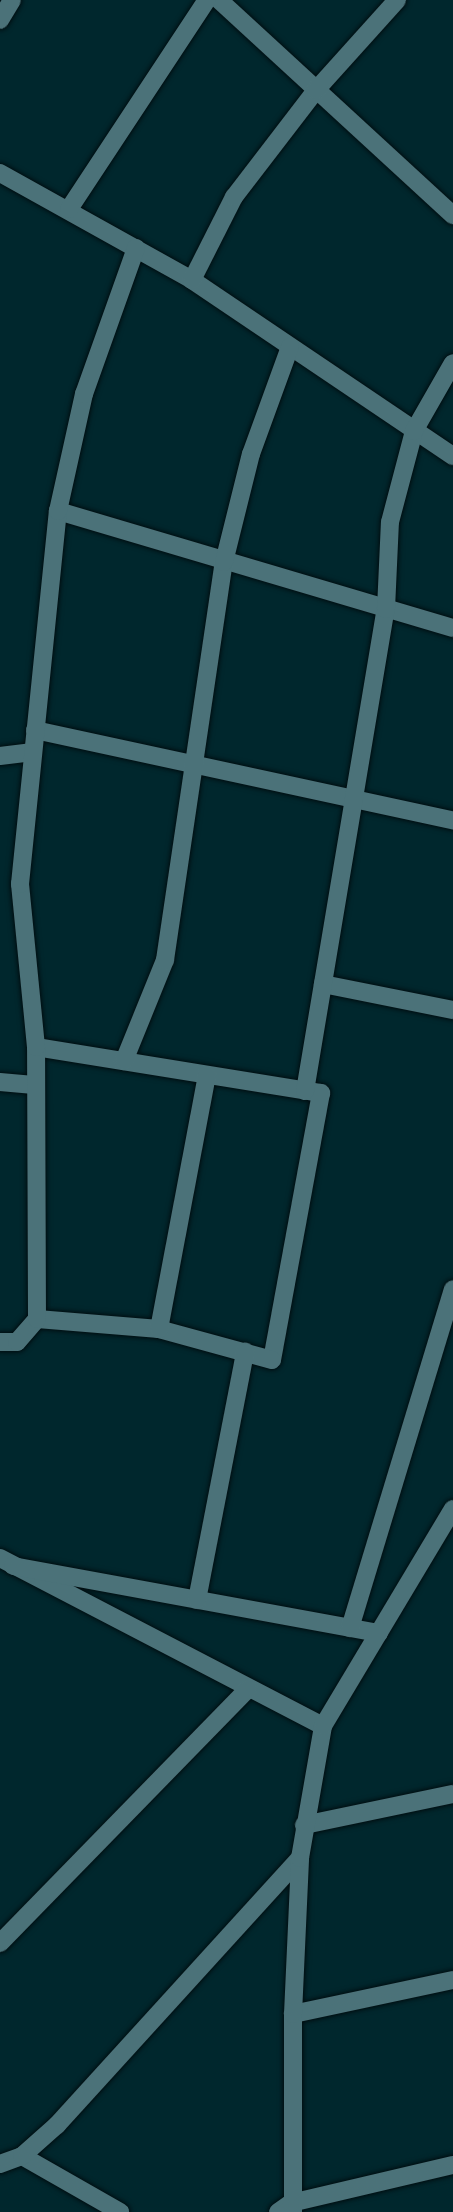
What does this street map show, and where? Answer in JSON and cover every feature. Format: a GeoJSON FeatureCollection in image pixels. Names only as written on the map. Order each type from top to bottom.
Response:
{"type":"FeatureCollection","features":[{"type":"Feature","properties":{"kind":"street"},"geometry":{"type":"LineString","coordinates":[[0,20],[12,0]]}},
{"type":"Feature","properties":{"kind":"street"},"geometry":{"type":"LineString","coordinates":[[69,209],[207,0]]}},
{"type":"Feature","properties":{"kind":"street"},"geometry":{"type":"LineString","coordinates":[[219,0],[453,215]]}},
{"type":"Feature","properties":{"kind":"street"},"geometry":{"type":"LineString","coordinates":[[192,280],[234,197],[316,90],[397,0]]}},
{"type":"Feature","properties":{"kind":"street"},"geometry":{"type":"LineString","coordinates":[[0,173],[69,209],[192,280],[453,456]]}},
{"type":"Feature","properties":{"kind":"street"},"geometry":{"type":"LineString","coordinates":[[0,1342],[17,1342],[37,1319],[34,1086],[36,1047],[20,884],[58,511],[84,394],[136,248]]}},
{"type":"Feature","properties":{"kind":"street"},"geometry":{"type":"LineString","coordinates":[[124,1061],[165,960],[224,562],[251,454],[290,347]]}},
{"type":"Feature","properties":{"kind":"street"},"geometry":{"type":"LineString","coordinates":[[305,1091],[386,609],[390,522],[414,431],[453,363]]}},
{"type":"Feature","properties":{"kind":"street"},"geometry":{"type":"LineString","coordinates":[[58,511],[453,628]]}},
{"type":"Feature","properties":{"kind":"street"},"geometry":{"type":"LineString","coordinates":[[35,730],[453,820]]}},
{"type":"Feature","properties":{"kind":"street"},"geometry":{"type":"LineString","coordinates":[[0,756],[33,752]]}},
{"type":"Feature","properties":{"kind":"street"},"geometry":{"type":"LineString","coordinates":[[323,984],[453,1010]]}},
{"type":"Feature","properties":{"kind":"street"},"geometry":{"type":"LineString","coordinates":[[36,1047],[321,1094],[272,1360],[159,1329],[37,1319]]}},
{"type":"Feature","properties":{"kind":"street"},"geometry":{"type":"LineString","coordinates":[[159,1329],[207,1075]]}},
{"type":"Feature","properties":{"kind":"street"},"geometry":{"type":"LineString","coordinates":[[0,1082],[34,1086]]}},
{"type":"Feature","properties":{"kind":"street"},"geometry":{"type":"LineString","coordinates":[[350,1628],[453,1289]]}},
{"type":"Feature","properties":{"kind":"street"},"geometry":{"type":"LineString","coordinates":[[197,1600],[245,1352]]}},
{"type":"Feature","properties":{"kind":"street"},"geometry":{"type":"LineString","coordinates":[[453,1509],[323,1726],[300,1858],[287,2209],[453,2165]]}},
{"type":"Feature","properties":{"kind":"street"},"geometry":{"type":"LineString","coordinates":[[7,1562],[379,1633]]}},
{"type":"Feature","properties":{"kind":"street"},"geometry":{"type":"LineString","coordinates":[[7,1562],[323,1726]]}},
{"type":"Feature","properties":{"kind":"street"},"geometry":{"type":"LineString","coordinates":[[0,1943],[249,1689]]}},
{"type":"Feature","properties":{"kind":"street"},"geometry":{"type":"LineString","coordinates":[[304,1825],[453,1794]]}},
{"type":"Feature","properties":{"kind":"street"},"geometry":{"type":"LineString","coordinates":[[0,2164],[22,2156],[57,2125],[300,1858]]}},
{"type":"Feature","properties":{"kind":"street"},"geometry":{"type":"LineString","coordinates":[[293,2014],[453,1980]]}},
{"type":"Feature","properties":{"kind":"street"},"geometry":{"type":"LineString","coordinates":[[22,2156],[120,2212]]}}]}
